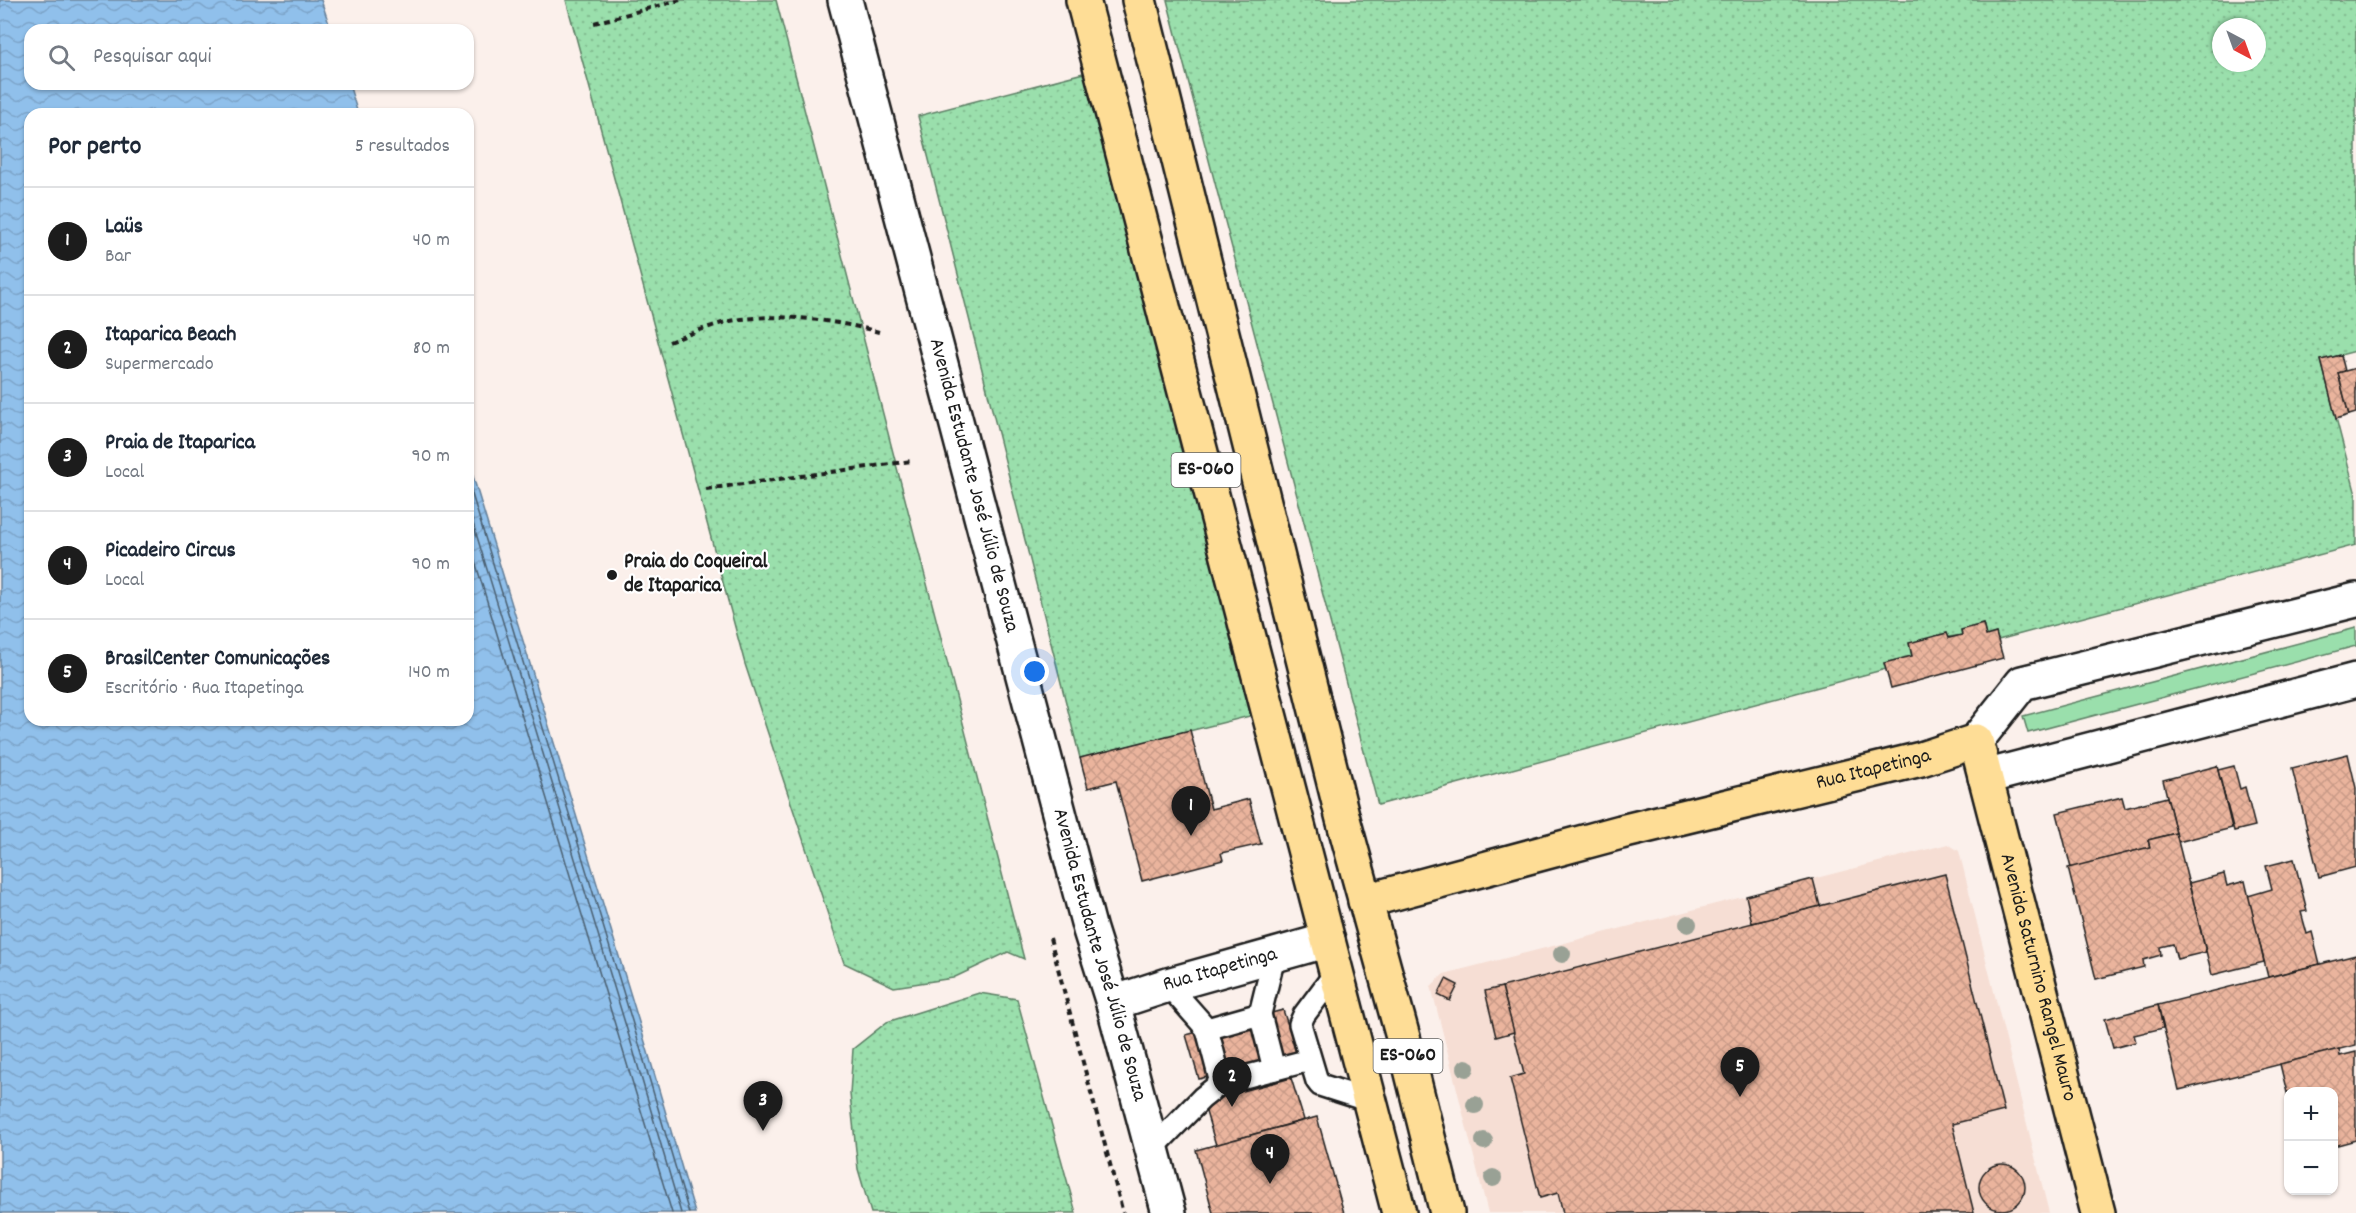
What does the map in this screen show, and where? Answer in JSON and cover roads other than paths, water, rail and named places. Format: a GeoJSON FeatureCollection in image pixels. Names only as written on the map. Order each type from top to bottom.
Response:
{"type":"FeatureCollection","features":[{"type":"Feature","properties":{"kind":"main road","name":"ES-060"},"geometry":{"type":"LineString","coordinates":[[1083,0],[1399,1213]]}},
{"type":"Feature","properties":{"kind":"main road","name":"ES-060"},"geometry":{"type":"LineString","coordinates":[[1139,0],[1343,819],[1447,1213]]}},
{"type":"Feature","properties":{"kind":"main road","name":"Rua Itapetinga"},"geometry":{"type":"LineString","coordinates":[[1365,901],[1621,832],[1921,759],[1976,741]]}},
{"type":"Feature","properties":{"kind":"main road","name":"Avenida Saturnino Rangel Mauro"},"geometry":{"type":"LineString","coordinates":[[1976,741],[2098,1213]]}},
{"type":"Feature","properties":{"kind":"street","name":"Avenida Estudante José Júlio de Souza"},"geometry":{"type":"LineString","coordinates":[[845,0],[1090,930],[1113,1004],[1169,1213]]}},
{"type":"Feature","properties":{"kind":"street"},"geometry":{"type":"LineString","coordinates":[[1976,741],[2022,683],[2356,600]]}},
{"type":"Feature","properties":{"kind":"street"},"geometry":{"type":"LineString","coordinates":[[1985,777],[2356,680]]}},
{"type":"Feature","properties":{"kind":"street","name":"Rua Itapetinga"},"geometry":{"type":"LineString","coordinates":[[1113,1004],[1168,985],[1328,940]]}},
{"type":"Feature","properties":{"kind":"lane"},"geometry":{"type":"LineString","coordinates":[[1274,957],[1260,1014],[1274,1070]]}},
{"type":"Feature","properties":{"kind":"lane"},"geometry":{"type":"LineString","coordinates":[[1336,972],[1301,1019],[1300,1024],[1315,1077],[1320,1085],[1370,1101]]}},
{"type":"Feature","properties":{"kind":"lane"},"geometry":{"type":"LineString","coordinates":[[1168,985],[1207,1029],[1221,1083]]}},
{"type":"Feature","properties":{"kind":"lane"},"geometry":{"type":"LineString","coordinates":[[1207,1029],[1260,1014]]}},
{"type":"Feature","properties":{"kind":"lane"},"geometry":{"type":"LineString","coordinates":[[1153,1148],[1202,1098],[1221,1083],[1310,1060]]}},
{"type":"Feature","properties":{"kind":"water"},"geometry":{"type":"Polygon","coordinates":[[[0,0],[321,0],[329,24],[24,24],[24,90],[351,90],[356,108],[24,108],[24,726],[474,726],[474,480],[695,1213],[0,1213],[0,0]]]}},
{"type":"Feature","properties":{"kind":"place","name":"Praia do Coqueiral de Itaparica"},"geometry":{"type":"Point","coordinates":[612,575]}},
{"type":"Feature","properties":{"kind":"place","name":"Laüs"},"geometry":{"type":"Point","coordinates":[1191,836]}},
{"type":"Feature","properties":{"kind":"place","name":"BrasilCenter Comunicações"},"geometry":{"type":"Point","coordinates":[1740,1097]}},
{"type":"Feature","properties":{"kind":"place","name":"Itaparica Beach"},"geometry":{"type":"Point","coordinates":[1232,1107]}},
{"type":"Feature","properties":{"kind":"place","name":"Praia de Itaparica"},"geometry":{"type":"Point","coordinates":[763,1131]}},
{"type":"Feature","properties":{"kind":"place","name":"Picadeiro Circus"},"geometry":{"type":"Point","coordinates":[1270,1184]}}]}
